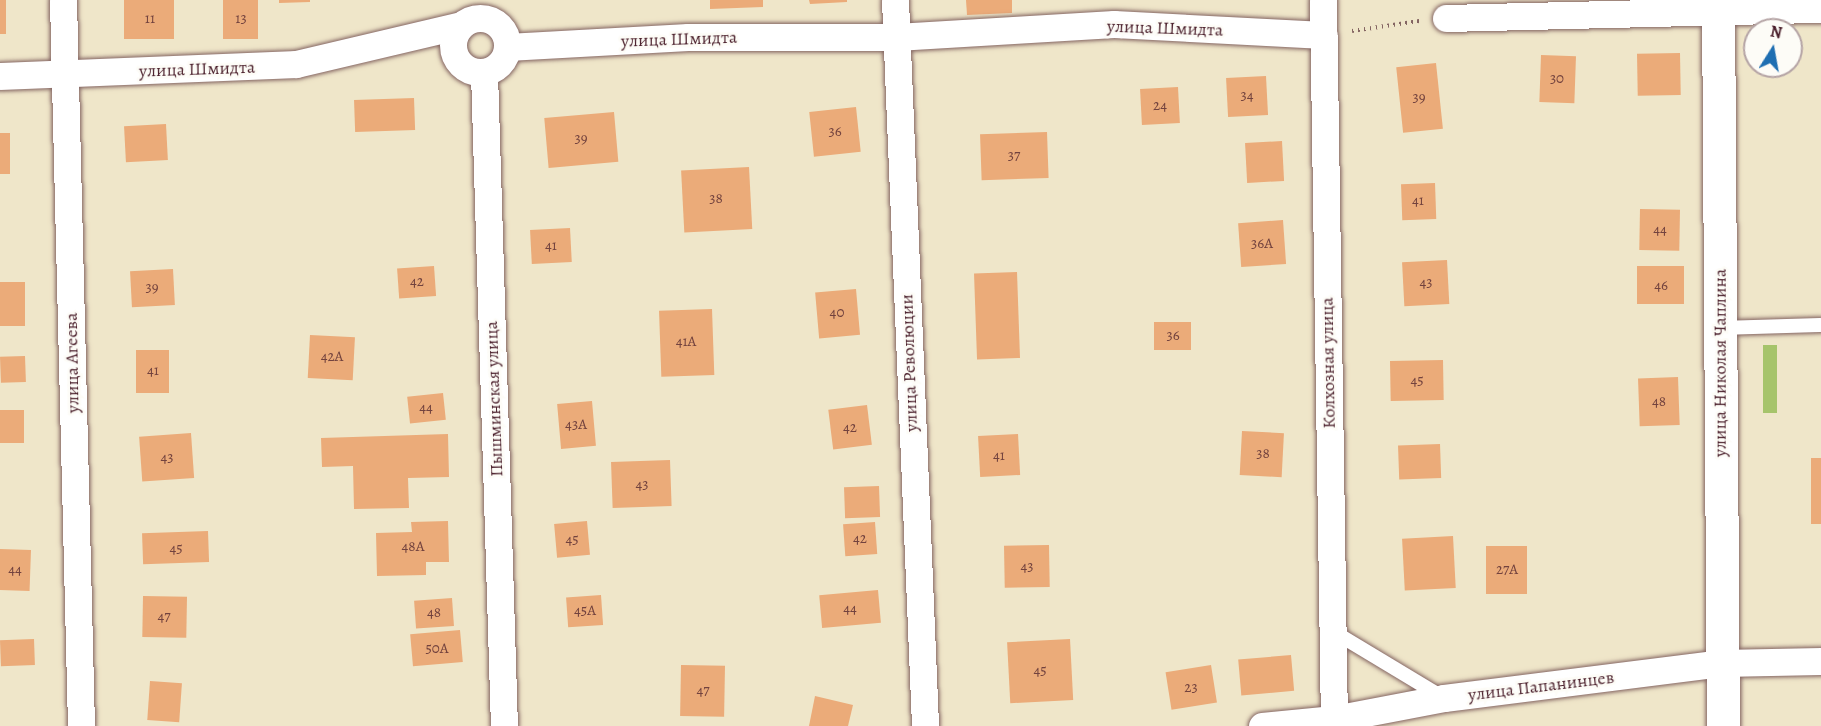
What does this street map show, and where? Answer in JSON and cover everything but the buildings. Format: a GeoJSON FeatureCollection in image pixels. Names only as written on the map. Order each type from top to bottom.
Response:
{"type":"FeatureCollection","features":[{"type":"Feature","properties":{"kind":"street","name":"улица Агеева"},"geometry":{"type":"LineString","coordinates":[[63,0],[81,726]]}},
{"type":"Feature","properties":{"kind":"street","name":"улица Революции"},"geometry":{"type":"LineString","coordinates":[[895,0],[925,726]]}},
{"type":"Feature","properties":{"kind":"street","name":"Колхозная улица"},"geometry":{"type":"LineString","coordinates":[[1323,0],[1334,723]]}},
{"type":"Feature","properties":{"kind":"street"},"geometry":{"type":"LineString","coordinates":[[1446,18],[1718,7],[1821,9]]}},
{"type":"Feature","properties":{"kind":"street","name":"улица Николая Чаплина"},"geometry":{"type":"LineString","coordinates":[[1718,7],[1723,726]]}},
{"type":"Feature","properties":{"kind":"street","name":"улица Шмидта"},"geometry":{"type":"LineString","coordinates":[[0,76],[296,64],[477,14]]}},
{"type":"Feature","properties":{"kind":"street"},"geometry":{"type":"LineString","coordinates":[[477,14],[502,28],[507,47],[500,64],[484,72],[472,72],[455,57],[452,46],[477,14]]}},
{"type":"Feature","properties":{"kind":"street","name":"улица Шмидта"},"geometry":{"type":"LineString","coordinates":[[507,47],[687,37],[896,37],[1114,24],[1324,35]]}},
{"type":"Feature","properties":{"kind":"street","name":"Пышминская улица"},"geometry":{"type":"LineString","coordinates":[[484,72],[504,726]]}},
{"type":"Feature","properties":{"kind":"street","name":"улица Папанинцев"},"geometry":{"type":"LineString","coordinates":[[1262,726],[1334,723],[1444,698],[1721,663],[1821,661]]}},
{"type":"Feature","properties":{"kind":"lane"},"geometry":{"type":"LineString","coordinates":[[1719,328],[1821,325]]}},
{"type":"Feature","properties":{"kind":"lane"},"geometry":{"type":"LineString","coordinates":[[1331,630],[1444,698]]}},
{"type":"Feature","properties":{"kind":"path"},"geometry":{"type":"LineString","coordinates":[[1324,35],[1446,18]]}},
{"type":"Feature","properties":{"kind":"green space"},"geometry":{"type":"Polygon","coordinates":[[[1763,345],[1777,345],[1777,413],[1763,413],[1763,345]]]}}]}
